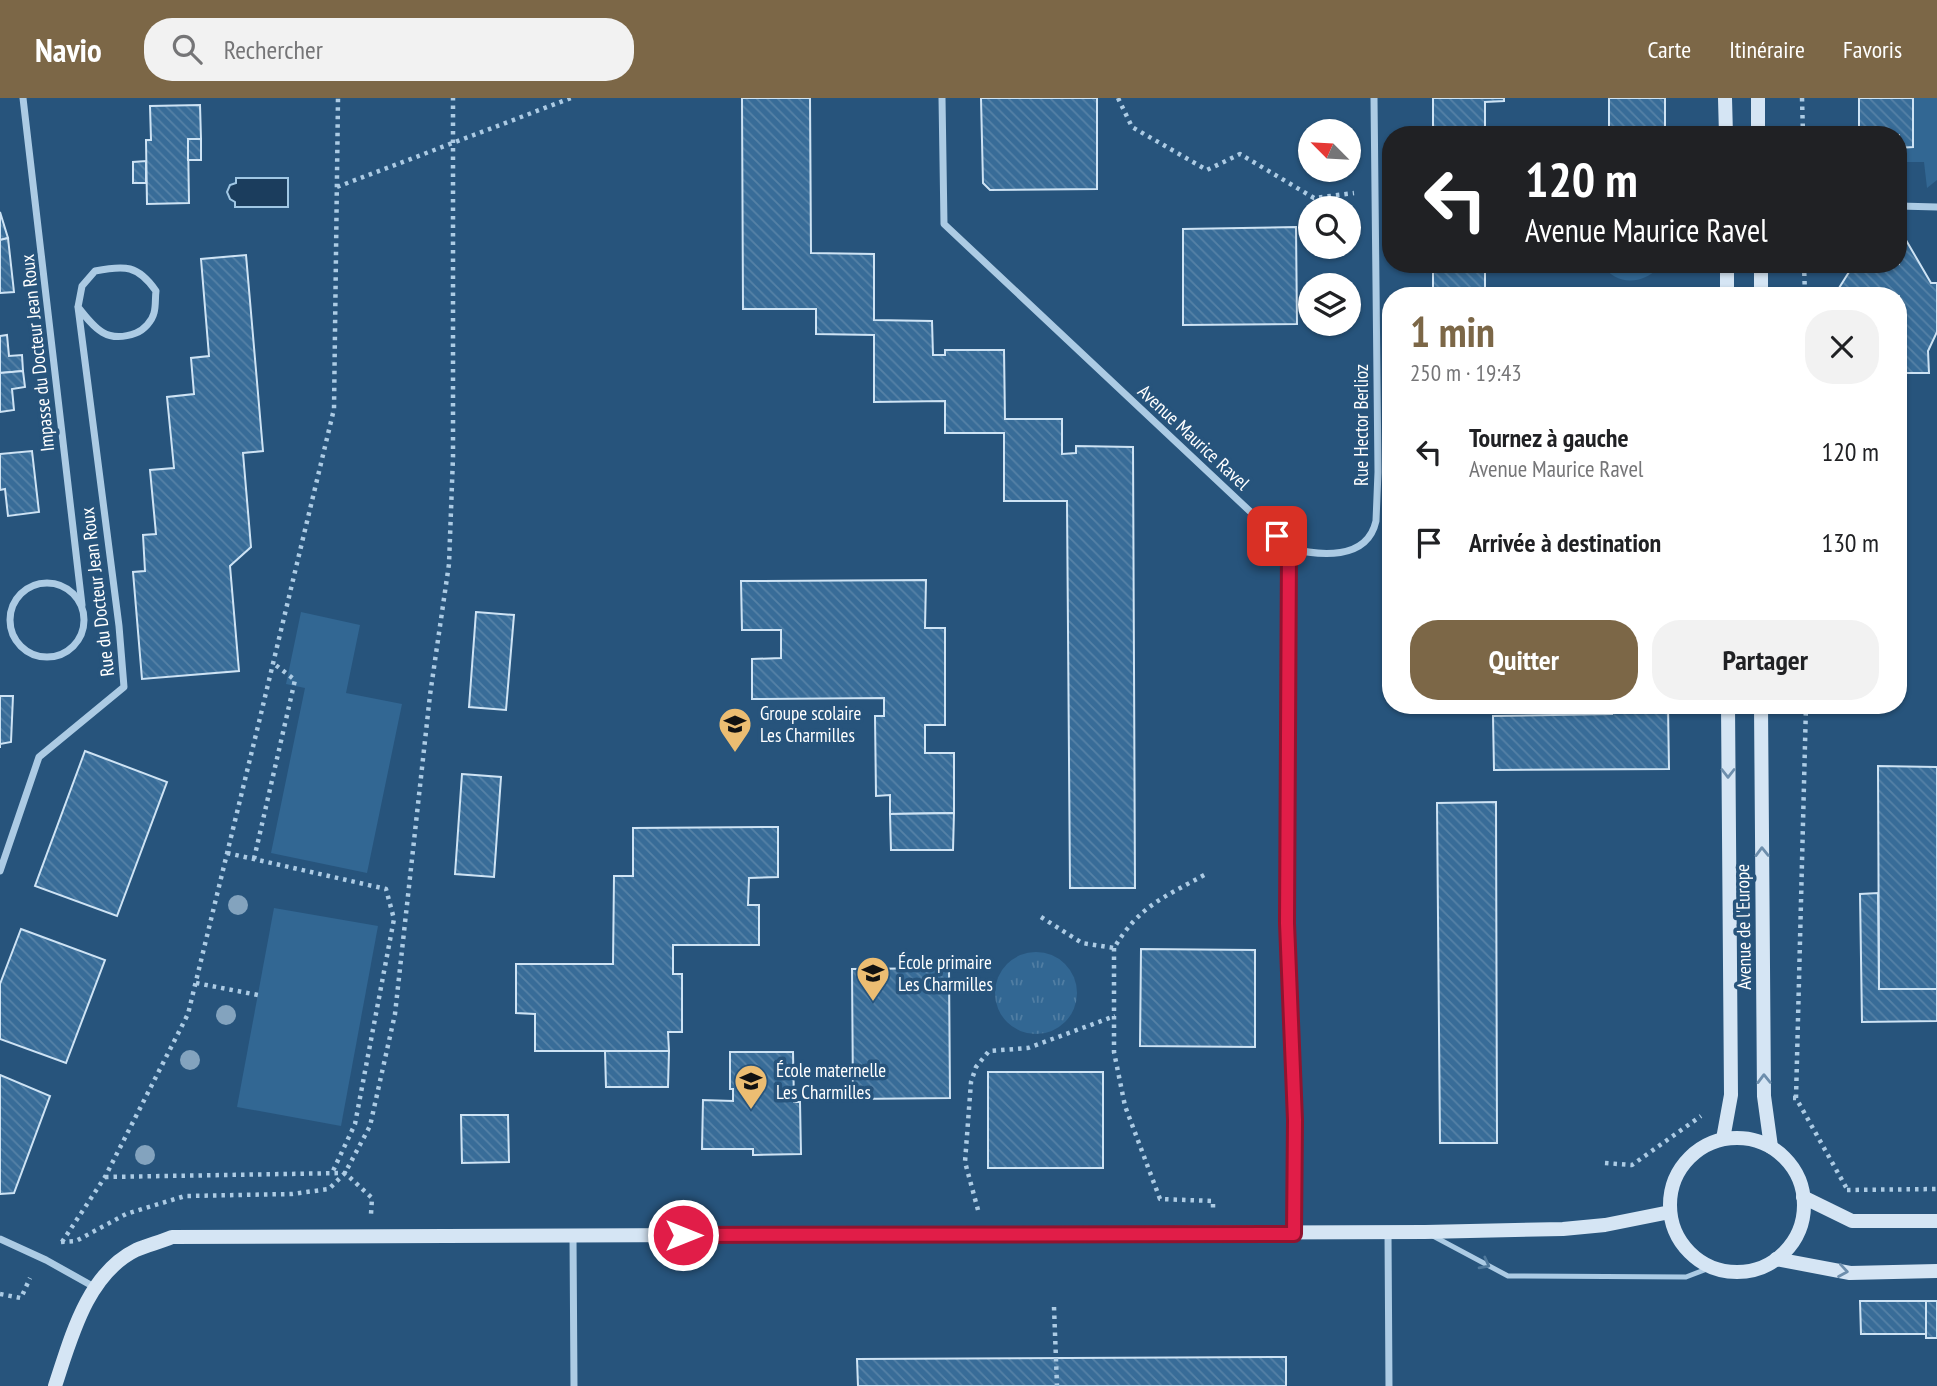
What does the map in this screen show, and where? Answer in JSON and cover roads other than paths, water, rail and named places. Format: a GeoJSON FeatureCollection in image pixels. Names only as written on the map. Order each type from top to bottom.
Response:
{"type":"FeatureCollection","features":[{"type":"Feature","properties":{"kind":"street","name":"Impasse du Docteur Jean Roux"},"geometry":{"type":"LineString","coordinates":[[23,98],[84,615],[81,636],[68,651],[59,655],[49,657],[31,653],[17,641],[12,631],[11,613],[16,601],[33,586],[53,583],[61,586],[82,605]]}},
{"type":"Feature","properties":{"kind":"street","name":"Avenue Maurice Ravel"},"geometry":{"type":"LineString","coordinates":[[942,98],[944,224],[1289,548]]}},
{"type":"Feature","properties":{"kind":"street","name":"Rue Hector Berlioz"},"geometry":{"type":"LineString","coordinates":[[1289,548],[1312,554],[1338,554],[1360,548],[1375,527],[1378,472],[1374,98]]}},
{"type":"Feature","properties":{"kind":"street"},"geometry":{"type":"LineString","coordinates":[[1725,98],[1726,126]]}},
{"type":"Feature","properties":{"kind":"street"},"geometry":{"type":"LineString","coordinates":[[1758,98],[1758,126]]}},
{"type":"Feature","properties":{"kind":"street"},"geometry":{"type":"LineString","coordinates":[[1907,206],[1937,207]]}},
{"type":"Feature","properties":{"kind":"street","name":"Rue du Docteur Jean Roux"},"geometry":{"type":"LineString","coordinates":[[0,871],[38,757],[124,687],[119,626],[78,307],[82,286],[95,271],[129,268],[145,275],[156,291],[154,314],[142,331],[122,338],[106,334],[93,326],[78,307]]}},
{"type":"Feature","properties":{"kind":"street"},"geometry":{"type":"LineString","coordinates":[[1289,548],[1287,923],[1295,1120],[1294,1234]]}},
{"type":"Feature","properties":{"kind":"street","name":"Avenue de l'Europe"},"geometry":{"type":"LineString","coordinates":[[1723,1139],[1731,1095],[1728,714]]}},
{"type":"Feature","properties":{"kind":"street","name":"Avenue de l'Europe"},"geometry":{"type":"LineString","coordinates":[[1761,714],[1764,1096],[1771,1147]]}},
{"type":"Feature","properties":{"kind":"street"},"geometry":{"type":"LineString","coordinates":[[0,844],[10,844]]}},
{"type":"Feature","properties":{"kind":"street"},"geometry":{"type":"LineString","coordinates":[[1723,1139],[1748,1139],[1771,1147],[1793,1168],[1800,1182],[1803,1197],[1800,1225],[1787,1249],[1776,1259],[1760,1267],[1729,1272],[1712,1267],[1688,1251],[1673,1226],[1670,1212],[1673,1184],[1679,1172],[1698,1150],[1723,1139]]}},
{"type":"Feature","properties":{"kind":"street"},"geometry":{"type":"LineString","coordinates":[[1803,1197],[1852,1221],[1937,1222]]}},
{"type":"Feature","properties":{"kind":"street"},"geometry":{"type":"LineString","coordinates":[[55,1386],[78,1319],[106,1274],[134,1251],[172,1237],[1388,1233],[1563,1229],[1605,1225],[1670,1212]]}},
{"type":"Feature","properties":{"kind":"street"},"geometry":{"type":"LineString","coordinates":[[1388,1233],[1389,1386]]}},
{"type":"Feature","properties":{"kind":"street"},"geometry":{"type":"LineString","coordinates":[[573,1236],[574,1386]]}},
{"type":"Feature","properties":{"kind":"street"},"geometry":{"type":"LineString","coordinates":[[0,1239],[97,1288]]}},
{"type":"Feature","properties":{"kind":"street"},"geometry":{"type":"LineString","coordinates":[[1776,1259],[1850,1273],[1937,1271]]}},
{"type":"Feature","properties":{"kind":"lane"},"geometry":{"type":"LineString","coordinates":[[1425,1232],[1508,1276],[1686,1277],[1712,1267]]}},
{"type":"Feature","properties":{"kind":"place","name":"Groupe scolaire Les Charmilles"},"geometry":{"type":"Point","coordinates":[735,754]}},
{"type":"Feature","properties":{"kind":"place","name":"École primaire Les Charmilles"},"geometry":{"type":"Point","coordinates":[873,1003]}},
{"type":"Feature","properties":{"kind":"place","name":"École maternelle Les Charmilles"},"geometry":{"type":"Point","coordinates":[751,1111]}}]}
